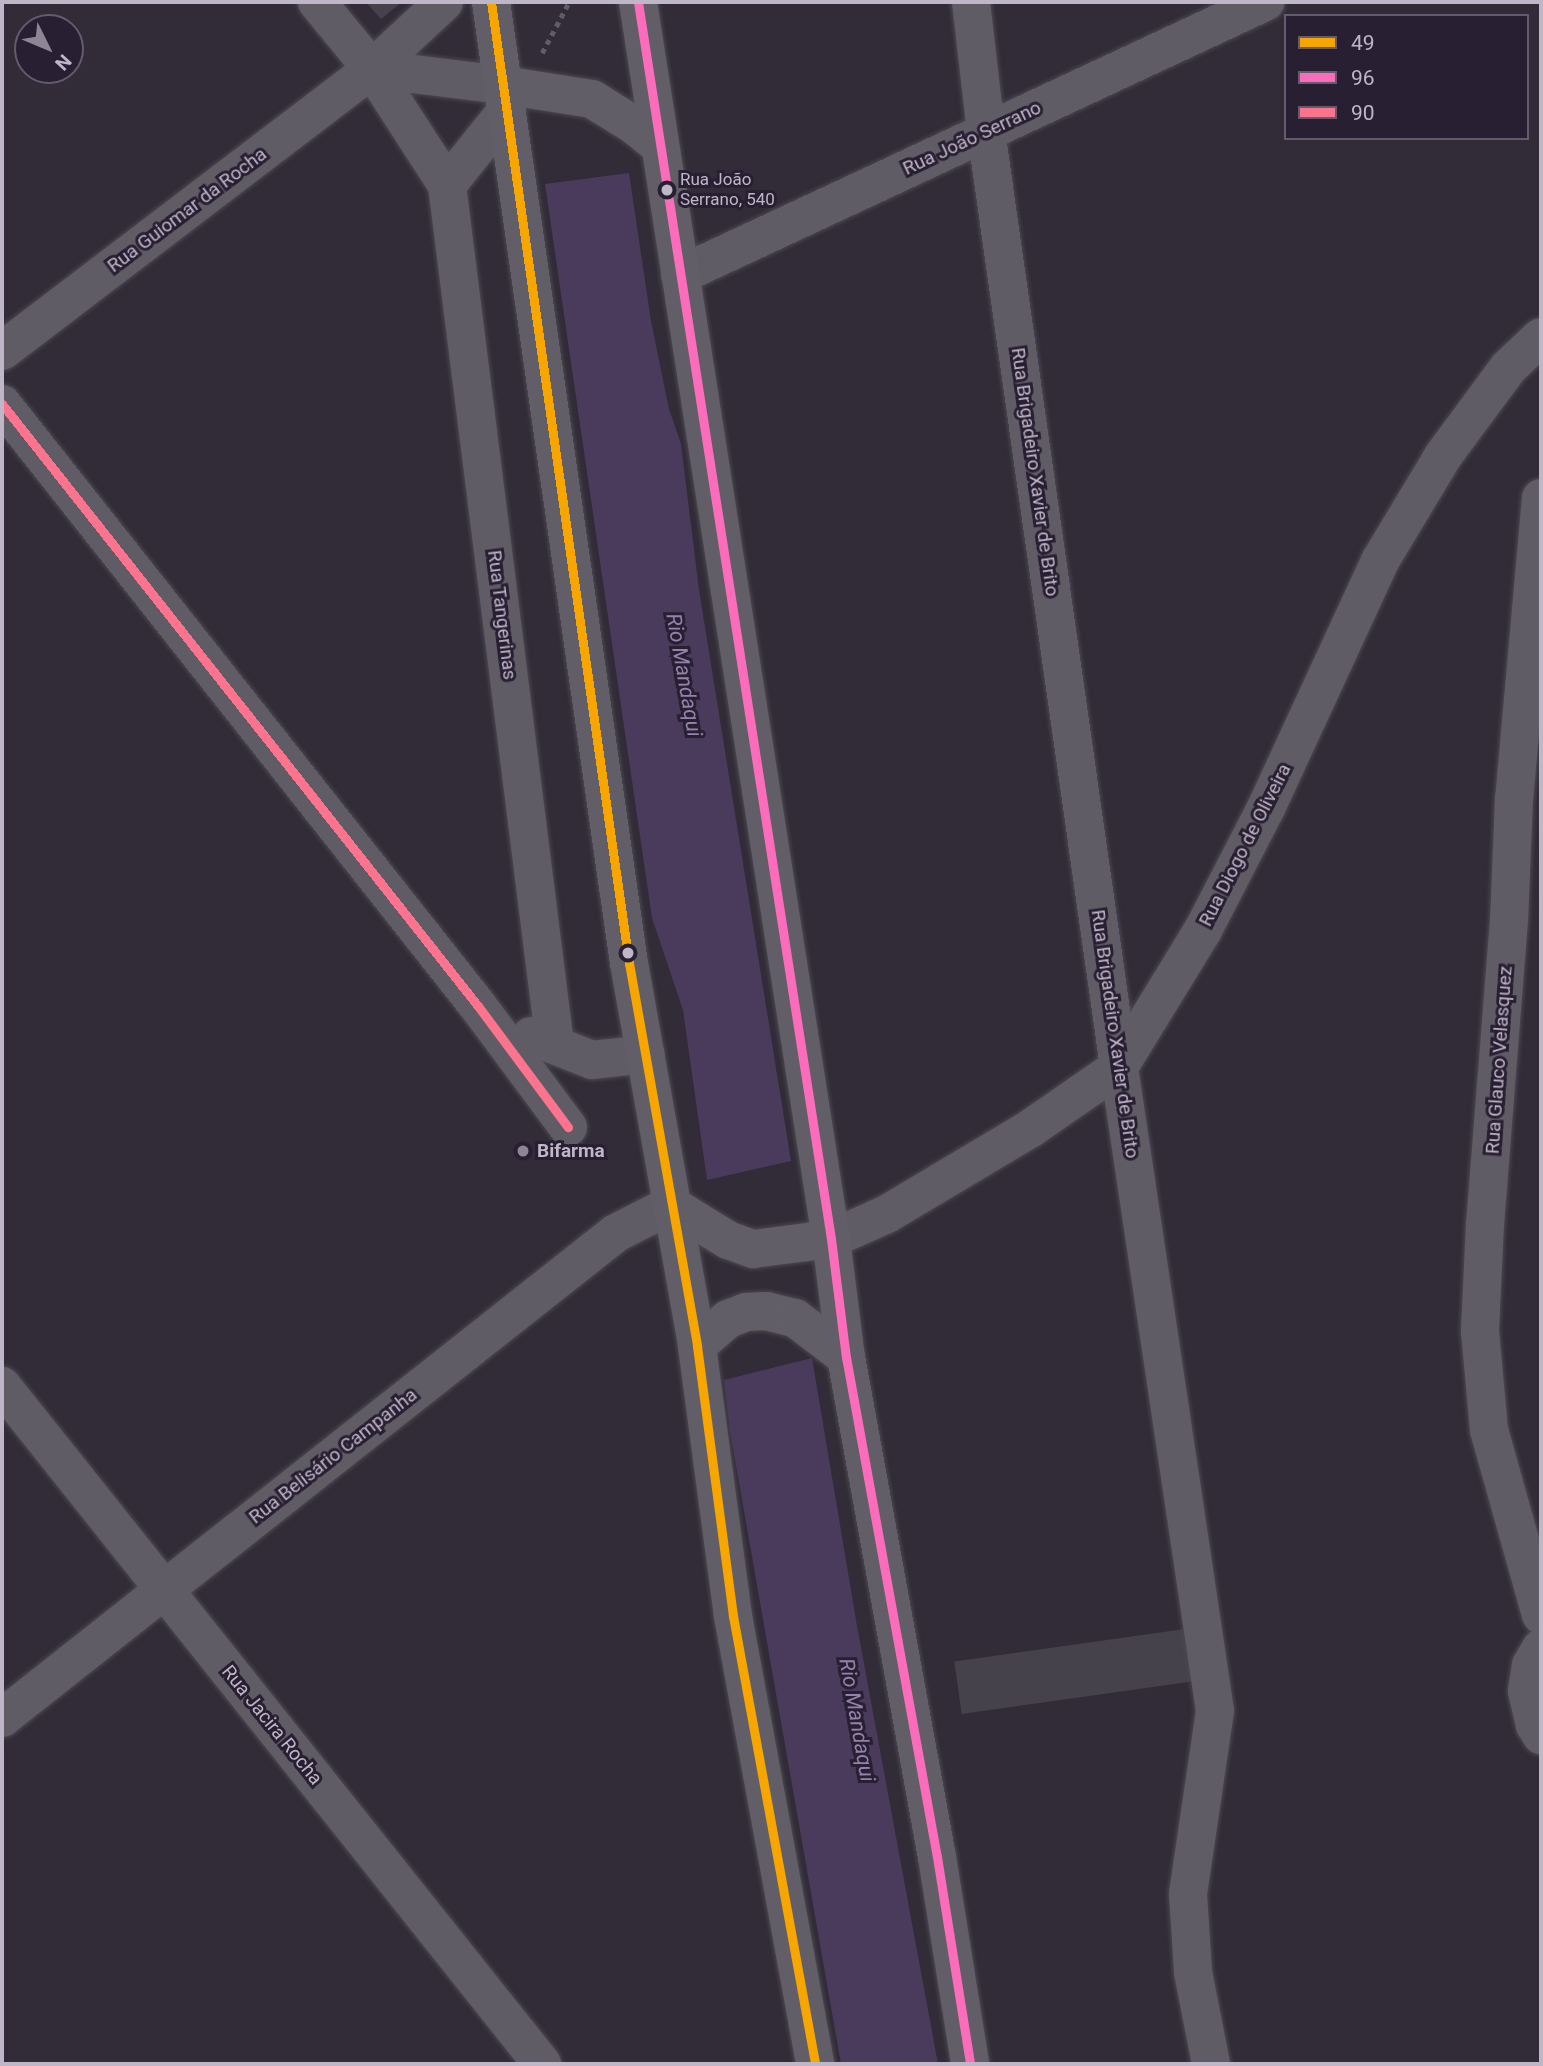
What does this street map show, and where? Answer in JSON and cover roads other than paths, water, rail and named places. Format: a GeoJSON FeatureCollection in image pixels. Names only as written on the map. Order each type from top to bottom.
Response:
{"type":"FeatureCollection","features":[{"type":"Feature","properties":{"kind":"main road"},"geometry":{"type":"LineString","coordinates":[[491,2],[629,963],[697,1346],[733,1616],[815,2064]]}},
{"type":"Feature","properties":{"kind":"main road"},"geometry":{"type":"LineString","coordinates":[[638,2],[831,1239],[846,1357],[937,1857],[971,2064]]}},
{"type":"Feature","properties":{"kind":"main road"},"geometry":{"type":"LineString","coordinates":[[505,97],[592,99],[660,146]]}},
{"type":"Feature","properties":{"kind":"main road"},"geometry":{"type":"LineString","coordinates":[[671,1205],[728,1240],[753,1249],[831,1239]]}},
{"type":"Feature","properties":{"kind":"main road"},"geometry":{"type":"LineString","coordinates":[[697,1346],[728,1319],[746,1312],[766,1311],[795,1318],[846,1357]]}},
{"type":"Feature","properties":{"kind":"street","name":"Rua Tangerinas"},"geometry":{"type":"LineString","coordinates":[[317,2],[372,69],[447,185],[555,1045]]}},
{"type":"Feature","properties":{"kind":"street","name":"Rua Guiomar da Rocha"},"geometry":{"type":"LineString","coordinates":[[2,351],[372,69],[444,2]]}},
{"type":"Feature","properties":{"kind":"street","name":"Rua Brigadeiro Xavier de Brito"},"geometry":{"type":"LineString","coordinates":[[971,2],[986,131],[1119,1067],[1215,1711],[1188,1895],[1193,1972],[1211,2064]]}},
{"type":"Feature","properties":{"kind":"street","name":"Rua João Serrano"},"geometry":{"type":"LineString","coordinates":[[680,275],[1265,2]]}},
{"type":"Feature","properties":{"kind":"street"},"geometry":{"type":"LineString","coordinates":[[372,69],[505,97],[447,185]]}},
{"type":"Feature","properties":{"kind":"street","name":"Rua Diogo de Oliveira"},"geometry":{"type":"LineString","coordinates":[[831,1239],[909,1201],[1031,1128],[1119,1067],[1203,930],[1266,807],[1380,561],[1443,456],[1508,368],[1541,337]]}},
{"type":"Feature","properties":{"kind":"street"},"geometry":{"type":"LineString","coordinates":[[2,404],[478,1006],[568,1127]]}},
{"type":"Feature","properties":{"kind":"street","name":"Rua Glauco Velasquez"},"geometry":{"type":"LineString","coordinates":[[1541,498],[1514,798],[1510,920],[1485,1224],[1480,1331],[1489,1430],[1541,1615]]}},
{"type":"Feature","properties":{"kind":"street"},"geometry":{"type":"LineString","coordinates":[[478,1006],[516,1030],[592,1059],[646,1054]]}},
{"type":"Feature","properties":{"kind":"street","name":"Rua Belisário Campanha"},"geometry":{"type":"LineString","coordinates":[[2,1718],[615,1233],[671,1205]]}},
{"type":"Feature","properties":{"kind":"street","name":"Rua Jacira Rocha"},"geometry":{"type":"LineString","coordinates":[[2,1386],[542,2064]]}},
{"type":"Feature","properties":{"kind":"street"},"geometry":{"type":"LineString","coordinates":[[1541,1648],[1531,1665],[1527,1691],[1535,1725],[1541,1735]]}},
{"type":"Feature","properties":{"kind":"water","name":"Rio Mandaqui"},"geometry":{"type":"Polygon","coordinates":[[[629,173],[651,321],[669,409],[681,444],[699,590],[791,1161],[707,1180],[683,1010],[652,918],[545,184],[629,173]]]}},
{"type":"Feature","properties":{"kind":"water","name":"Rio Mandaqui"},"geometry":{"type":"Polygon","coordinates":[[[812,1358],[857,1626],[938,2064],[841,2064],[730,1431],[724,1380],[812,1358]]]}},
{"type":"Feature","properties":{"kind":"place","name":"Rua João Serrano, 540"},"geometry":{"type":"Point","coordinates":[667,190]}},
{"type":"Feature","properties":{"kind":"place","name":"Bifarma"},"geometry":{"type":"Point","coordinates":[523,1151]}}]}
